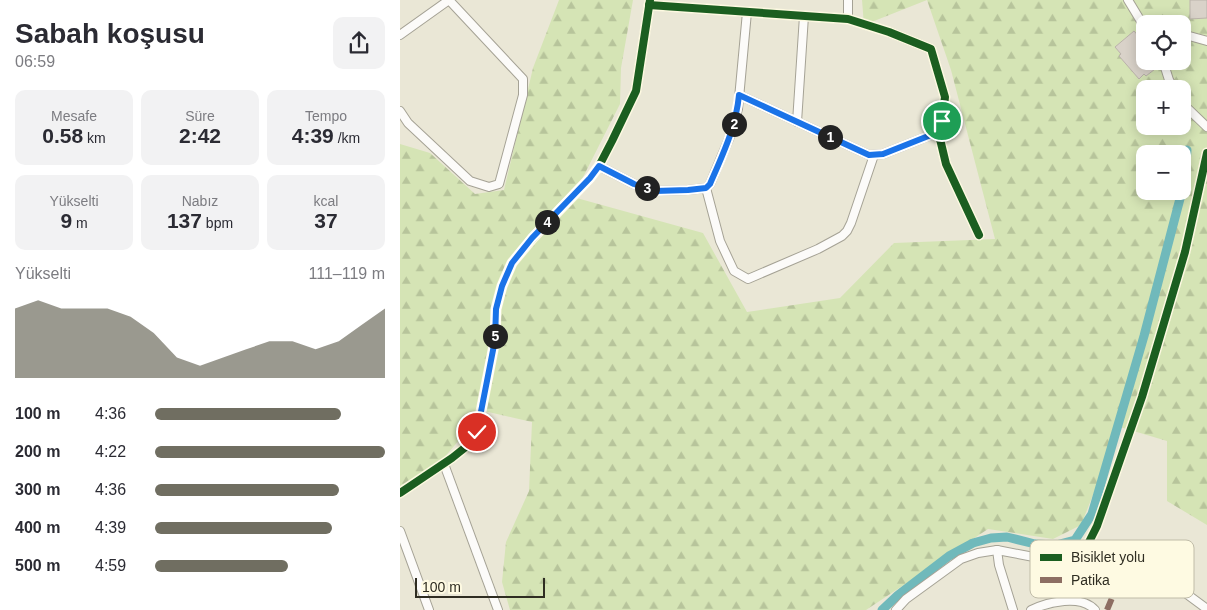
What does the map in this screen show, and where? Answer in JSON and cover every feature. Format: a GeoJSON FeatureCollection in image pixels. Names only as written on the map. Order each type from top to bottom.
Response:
{"type":"FeatureCollection","features":[{"type":"Feature","properties":{"kind":"street"},"geometry":{"type":"LineString","coordinates":[[400,35],[449,0],[522,79],[523,95],[499,184],[489,187],[470,181],[408,123],[400,111]]}},
{"type":"Feature","properties":{"kind":"street"},"geometry":{"type":"LineString","coordinates":[[706,0],[706,9]]}},
{"type":"Feature","properties":{"kind":"street"},"geometry":{"type":"LineString","coordinates":[[848,0],[848,19]]}},
{"type":"Feature","properties":{"kind":"street"},"geometry":{"type":"LineString","coordinates":[[1128,0],[1138,15]]}},
{"type":"Feature","properties":{"kind":"street"},"geometry":{"type":"LineString","coordinates":[[400,493],[444,464],[467,446],[477,432],[495,340],[496,309],[502,286],[512,263],[532,238],[590,178],[599,166],[636,91],[650,3],[848,19],[889,32],[931,49],[945,97],[940,139],[946,164],[979,235]]}},
{"type":"Feature","properties":{"kind":"street"},"geometry":{"type":"LineString","coordinates":[[599,166],[634,184],[655,191],[706,188],[710,184],[731,134],[738,109],[747,12]]}},
{"type":"Feature","properties":{"kind":"street"},"geometry":{"type":"LineString","coordinates":[[798,122],[804,16]]}},
{"type":"Feature","properties":{"kind":"street"},"geometry":{"type":"LineString","coordinates":[[1191,37],[1207,41]]}},
{"type":"Feature","properties":{"kind":"street"},"geometry":{"type":"LineString","coordinates":[[739,95],[865,153],[874,155],[883,154],[941,131]]}},
{"type":"Feature","properties":{"kind":"street"},"geometry":{"type":"LineString","coordinates":[[1191,112],[1207,127]]}},
{"type":"Feature","properties":{"kind":"street"},"geometry":{"type":"LineString","coordinates":[[400,129],[408,123]]}},
{"type":"Feature","properties":{"kind":"street"},"geometry":{"type":"LineString","coordinates":[[1090,540],[1097,526],[1142,397],[1185,252],[1207,153]]}},
{"type":"Feature","properties":{"kind":"street"},"geometry":{"type":"LineString","coordinates":[[706,188],[720,241],[734,271],[748,279],[818,249],[842,236],[851,223],[874,155]]}},
{"type":"Feature","properties":{"kind":"street"},"geometry":{"type":"LineString","coordinates":[[444,464],[498,610]]}},
{"type":"Feature","properties":{"kind":"street"},"geometry":{"type":"LineString","coordinates":[[400,531],[430,610]]}},
{"type":"Feature","properties":{"kind":"street"},"geometry":{"type":"LineString","coordinates":[[998,550],[999,565],[1014,610]]}},
{"type":"Feature","properties":{"kind":"street"},"geometry":{"type":"LineString","coordinates":[[896,610],[906,600],[961,559],[978,553],[998,550],[1030,556]]}},
{"type":"Feature","properties":{"kind":"street"},"geometry":{"type":"LineString","coordinates":[[1192,598],[1207,609]]}},
{"type":"Feature","properties":{"kind":"street"},"geometry":{"type":"LineString","coordinates":[[1031,610],[1041,605],[1074,601],[1091,605],[1095,610]]}},
{"type":"Feature","properties":{"kind":"green space"},"geometry":{"type":"Polygon","coordinates":[[[559,0],[633,0],[621,68],[620,104],[573,197],[703,233],[747,312],[840,298],[894,243],[995,239],[951,70],[927,0],[1207,0],[1207,525],[1167,501],[1167,441],[1120,427],[1081,525],[1053,539],[988,529],[866,610],[510,610],[502,582],[506,542],[529,491],[532,422],[484,411],[437,466],[400,489],[400,144],[430,153],[475,194],[504,190],[533,68],[559,0]]]}},
{"type":"Feature","properties":{"kind":"green space"},"geometry":{"type":"Polygon","coordinates":[[[862,0],[927,0],[864,25],[862,0]]]}},
{"type":"Feature","properties":{"kind":"building"},"geometry":{"type":"Polygon","coordinates":[[[1190,0],[1207,0],[1207,18],[1191,19],[1190,0]]]}},
{"type":"Feature","properties":{"kind":"building"},"geometry":{"type":"Polygon","coordinates":[[[1134,31],[1136,33],[1136,70],[1154,70],[1146,76],[1144,74],[1139,79],[1119,56],[1121,54],[1115,47],[1134,31]]]}},
{"type":"Feature","properties":{"kind":"waterway"},"geometry":{"type":"LineString","coordinates":[[1075,540],[1092,514],[1144,336],[1180,200]]}},
{"type":"Feature","properties":{"kind":"waterway"},"geometry":{"type":"LineString","coordinates":[[882,610],[898,595],[949,556],[973,543],[991,538],[1007,537],[1030,543]]}},
{"type":"Feature","properties":{"kind":"marked path"},"geometry":{"type":"LineString","coordinates":[[1107,610],[1112,598]]}},
{"type":"Feature","properties":{"kind":"cycle path"},"geometry":{"type":"LineString","coordinates":[[400,493],[452,458],[467,446],[477,432],[495,340],[496,309],[502,286],[512,263],[590,178],[599,166],[612,141],[636,91],[650,0]]}},
{"type":"Feature","properties":{"kind":"cycle path"},"geometry":{"type":"LineString","coordinates":[[649,5],[848,19],[889,32],[931,49],[945,97],[940,139],[946,164],[979,235]]}},
{"type":"Feature","properties":{"kind":"cycle path"},"geometry":{"type":"LineString","coordinates":[[1090,540],[1097,526],[1142,397],[1185,252],[1207,153]]}},
{"type":"Feature","properties":{"kind":"route"},"geometry":{"type":"LineString","coordinates":[[477,432],[495,340],[496,309],[502,286],[512,263],[532,238],[590,178],[599,166],[634,184],[655,191],[706,188],[710,184],[731,134],[738,109],[739,95],[869,155],[883,154],[941,131],[942,121]]}}]}
